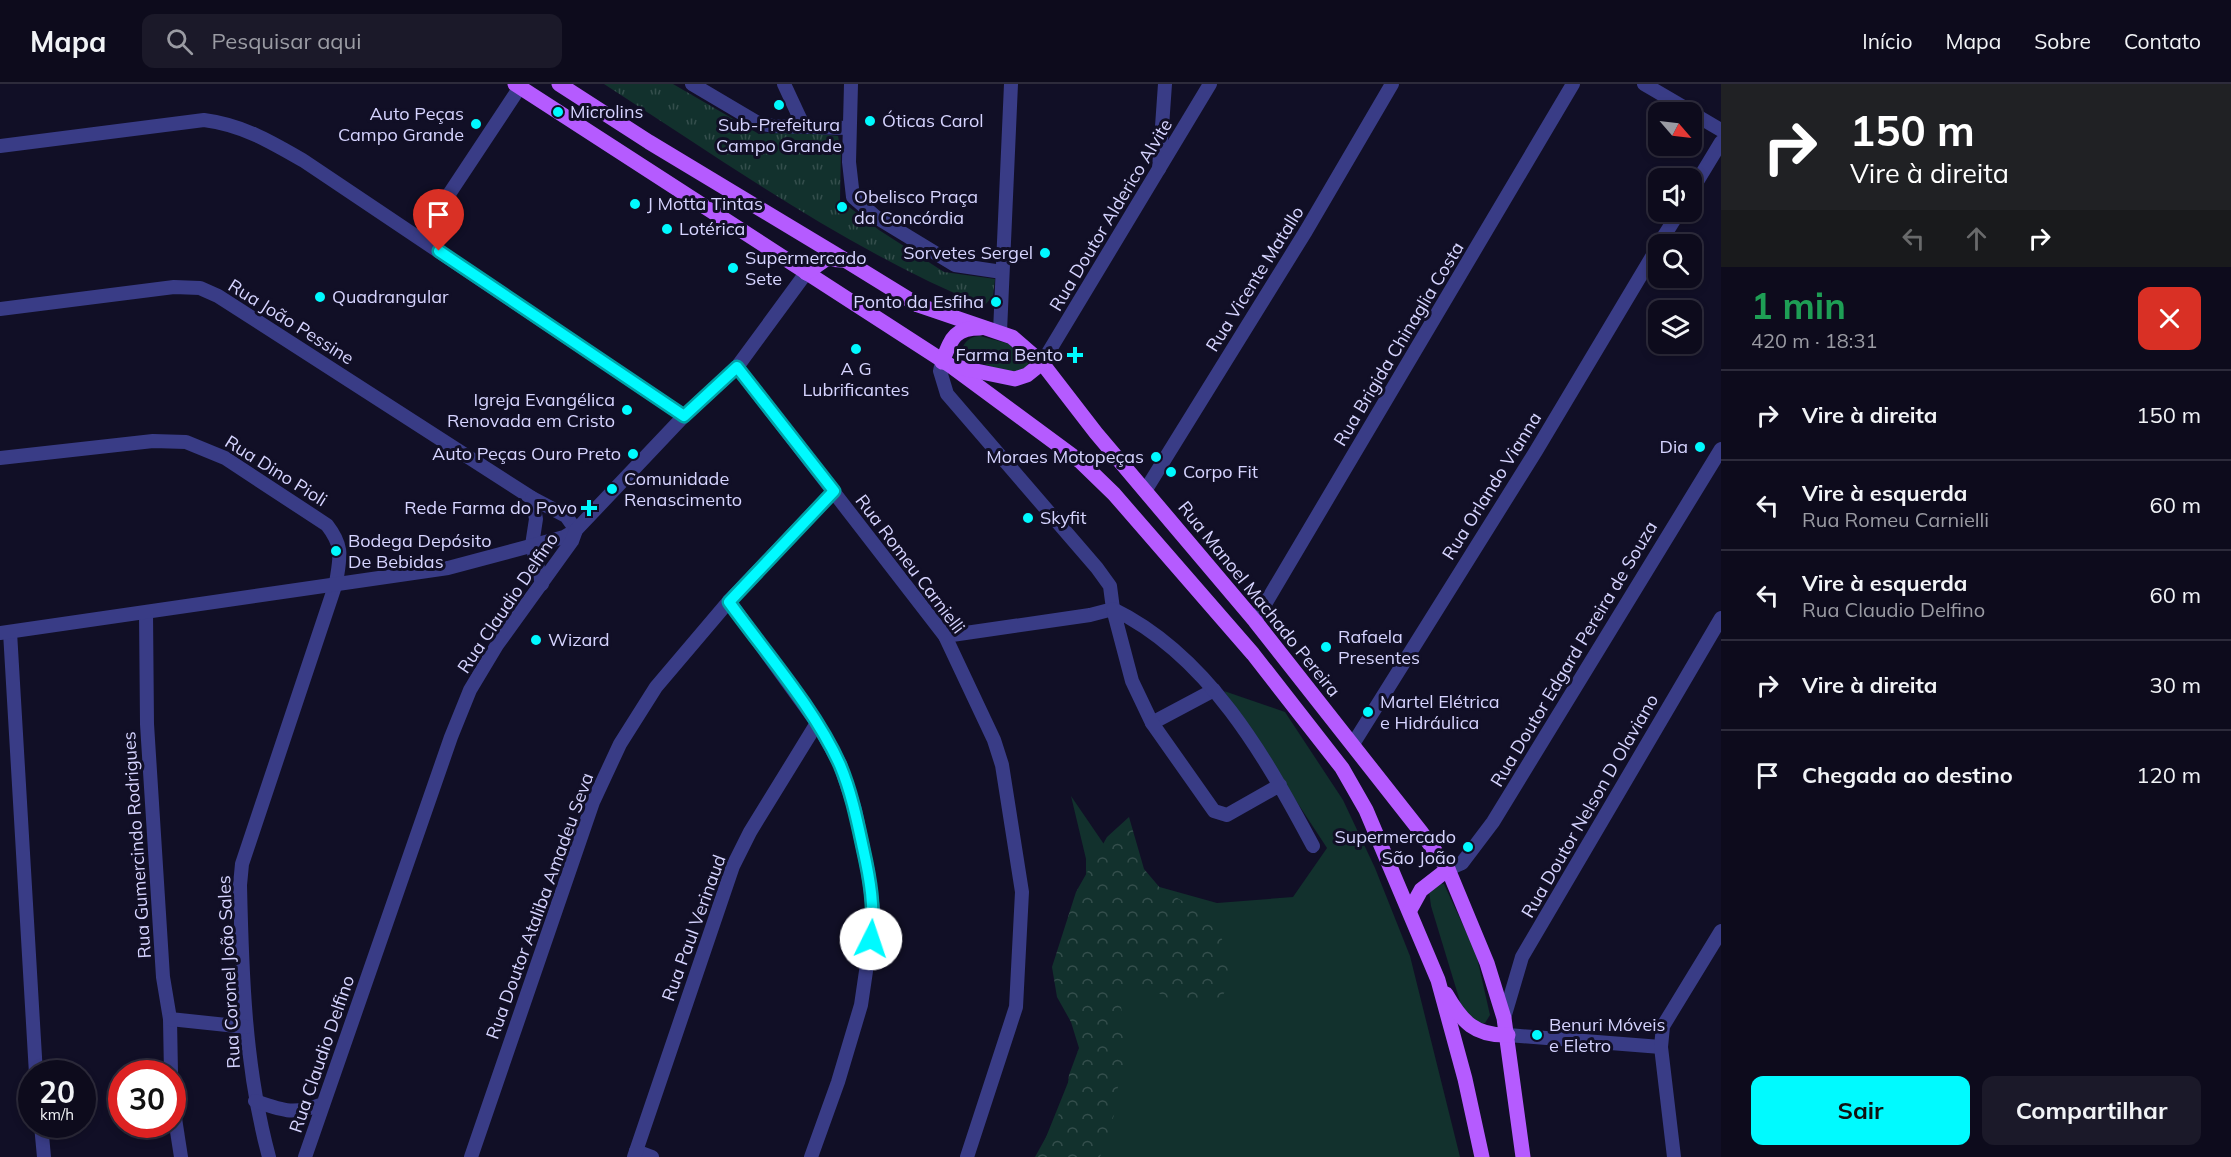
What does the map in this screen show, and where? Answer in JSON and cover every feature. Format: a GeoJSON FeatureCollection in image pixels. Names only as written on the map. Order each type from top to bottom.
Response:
{"type":"FeatureCollection","features":[{"type":"Feature","properties":{"kind":"main road","name":"Rua Manoel Machado Pereira"},"geometry":{"type":"LineString","coordinates":[[559,84],[649,142],[918,305],[1012,337],[1042,363],[1145,491],[1255,621],[1448,869],[1487,963],[1504,1018],[1523,1157]]}},
{"type":"Feature","properties":{"kind":"main road"},"geometry":{"type":"LineString","coordinates":[[518,86],[946,364],[1081,462],[1114,494],[1253,654],[1342,768],[1370,819],[1438,980],[1465,1079],[1482,1157]]}},
{"type":"Feature","properties":{"kind":"main road"},"geometry":{"type":"LineString","coordinates":[[806,273],[826,259],[845,260]]}},
{"type":"Feature","properties":{"kind":"main road"},"geometry":{"type":"LineString","coordinates":[[946,364],[952,338],[965,328],[983,328]]}},
{"type":"Feature","properties":{"kind":"main road"},"geometry":{"type":"LineString","coordinates":[[946,364],[1015,379],[1027,375],[1042,363]]}},
{"type":"Feature","properties":{"kind":"main road"},"geometry":{"type":"LineString","coordinates":[[1410,910],[1421,890],[1448,869]]}},
{"type":"Feature","properties":{"kind":"main road"},"geometry":{"type":"LineString","coordinates":[[1438,980],[1452,1004],[1478,1032],[1489,1035],[1508,1035]]}},
{"type":"Feature","properties":{"kind":"street"},"geometry":{"type":"LineString","coordinates":[[692,84],[758,123],[773,126],[849,128]]}},
{"type":"Feature","properties":{"kind":"street"},"geometry":{"type":"LineString","coordinates":[[784,84],[804,127]]}},
{"type":"Feature","properties":{"kind":"street"},"geometry":{"type":"LineString","coordinates":[[851,84],[849,128],[853,197],[863,208],[955,265],[1002,272]]}},
{"type":"Feature","properties":{"kind":"street"},"geometry":{"type":"LineString","coordinates":[[1000,332],[1011,84]]}},
{"type":"Feature","properties":{"kind":"street"},"geometry":{"type":"LineString","coordinates":[[1159,171],[1165,84]]}},
{"type":"Feature","properties":{"kind":"street","name":"Rua Doutor Alderico Alvite"},"geometry":{"type":"LineString","coordinates":[[1042,363],[1210,84]]}},
{"type":"Feature","properties":{"kind":"street","name":"Rua Vicente Matallo"},"geometry":{"type":"LineString","coordinates":[[1145,491],[1306,231],[1392,84]]}},
{"type":"Feature","properties":{"kind":"street","name":"Rua Brigida Chinaglia Costa"},"geometry":{"type":"LineString","coordinates":[[1255,621],[1573,84]]}},
{"type":"Feature","properties":{"kind":"street"},"geometry":{"type":"LineString","coordinates":[[1644,84],[1674,102]]}},
{"type":"Feature","properties":{"kind":"street"},"geometry":{"type":"LineString","coordinates":[[420,238],[518,86]]}},
{"type":"Feature","properties":{"kind":"street"},"geometry":{"type":"LineString","coordinates":[[1702,119],[1721,130]]}},
{"type":"Feature","properties":{"kind":"street"},"geometry":{"type":"LineString","coordinates":[[0,146],[204,120],[229,123],[255,133],[304,161],[684,416]]}},
{"type":"Feature","properties":{"kind":"street"},"geometry":{"type":"LineString","coordinates":[[1702,173],[1721,142]]}},
{"type":"Feature","properties":{"kind":"street","name":"Rua Orlando Vianna"},"geometry":{"type":"LineString","coordinates":[[1353,744],[1536,451],[1648,263]]}},
{"type":"Feature","properties":{"kind":"street","name":"Rua Claudio Delfino"},"geometry":{"type":"LineString","coordinates":[[305,1157],[450,737],[470,690],[497,645],[572,541],[576,530],[684,416],[737,367],[806,273]]}},
{"type":"Feature","properties":{"kind":"street","name":"Rua João Pessine"},"geometry":{"type":"LineString","coordinates":[[0,309],[174,287],[200,288],[218,296],[532,498],[566,516],[576,530]]}},
{"type":"Feature","properties":{"kind":"street"},"geometry":{"type":"LineString","coordinates":[[946,364],[940,371],[947,394],[1110,586],[1113,609],[1128,671],[1152,723],[1214,811],[1220,815],[1227,815],[1280,785]]}},
{"type":"Feature","properties":{"kind":"street","name":"Rua Romeu Carnielli"},"geometry":{"type":"LineString","coordinates":[[737,367],[945,636],[994,740],[1002,765],[1022,892],[1016,1007],[967,1157]]}},
{"type":"Feature","properties":{"kind":"street","name":"Rua Dino Pioli"},"geometry":{"type":"LineString","coordinates":[[0,458],[153,441],[186,442],[206,448],[327,525],[338,539],[341,550],[336,583]]}},
{"type":"Feature","properties":{"kind":"street","name":"Rua Doutor Edgard Pereira de Souza"},"geometry":{"type":"LineString","coordinates":[[1448,869],[1462,863],[1493,822],[1721,449]]}},
{"type":"Feature","properties":{"kind":"street","name":"Rua Doutor Ataliba Amadeu Seva"},"geometry":{"type":"LineString","coordinates":[[471,1157],[596,794],[620,744],[656,687],[729,602],[834,491]]}},
{"type":"Feature","properties":{"kind":"street"},"geometry":{"type":"LineString","coordinates":[[532,498],[536,519],[532,545],[543,584]]}},
{"type":"Feature","properties":{"kind":"street"},"geometry":{"type":"LineString","coordinates":[[35,1060],[5,633],[448,568],[564,537],[576,530]]}},
{"type":"Feature","properties":{"kind":"street","name":"Rua Coronel João Sales"},"geometry":{"type":"LineString","coordinates":[[269,1157],[255,1101],[246,1027],[241,916],[242,864],[336,583]]}},
{"type":"Feature","properties":{"kind":"street"},"geometry":{"type":"LineString","coordinates":[[729,602],[817,723],[840,764],[855,810],[868,872],[874,917],[861,1005],[838,1082],[811,1157]]}},
{"type":"Feature","properties":{"kind":"street"},"geometry":{"type":"LineString","coordinates":[[945,636],[1090,615],[1113,609],[1152,630],[1214,690],[1280,785],[1313,846]]}},
{"type":"Feature","properties":{"kind":"street","name":"Rua Gumercindo Rodrigues"},"geometry":{"type":"LineString","coordinates":[[146,613],[147,724],[163,978],[170,1019],[171,1060]]}},
{"type":"Feature","properties":{"kind":"street","name":"Rua Doutor Nelson D Olaviano"},"geometry":{"type":"LineString","coordinates":[[1504,1018],[1522,957],[1721,618]]}},
{"type":"Feature","properties":{"kind":"street"},"geometry":{"type":"LineString","coordinates":[[1152,723],[1214,690]]}},
{"type":"Feature","properties":{"kind":"street","name":"Rua Paul Verinaud"},"geometry":{"type":"LineString","coordinates":[[635,1154],[733,866],[750,832],[817,723]]}},
{"type":"Feature","properties":{"kind":"street"},"geometry":{"type":"LineString","coordinates":[[1674,1157],[1661,1047],[1663,1026],[1721,931]]}},
{"type":"Feature","properties":{"kind":"street"},"geometry":{"type":"LineString","coordinates":[[170,1019],[246,1027]]}},
{"type":"Feature","properties":{"kind":"street"},"geometry":{"type":"LineString","coordinates":[[1508,1035],[1661,1047]]}},
{"type":"Feature","properties":{"kind":"street"},"geometry":{"type":"LineString","coordinates":[[255,1101],[285,1112],[301,1112],[323,1104]]}},
{"type":"Feature","properties":{"kind":"street"},"geometry":{"type":"LineString","coordinates":[[42,1138],[44,1157]]}},
{"type":"Feature","properties":{"kind":"street"},"geometry":{"type":"LineString","coordinates":[[178,1138],[181,1157]]}},
{"type":"Feature","properties":{"kind":"street"},"geometry":{"type":"LineString","coordinates":[[635,1154],[652,1157]]}},
{"type":"Feature","properties":{"kind":"green space"},"geometry":{"type":"Polygon","coordinates":[[[604,84],[673,84],[759,134],[790,131],[838,136],[841,150],[840,200],[879,230],[944,272],[995,279],[993,296],[984,306],[885,259],[789,204],[604,84]]]}},
{"type":"Feature","properties":{"kind":"green space"},"geometry":{"type":"Polygon","coordinates":[[[980,336],[1014,345],[1030,360],[1025,370],[1010,373],[964,357],[961,351],[966,342],[973,337],[980,336]]]}},
{"type":"Feature","properties":{"kind":"green space"},"geometry":{"type":"Polygon","coordinates":[[[1224,691],[1285,712],[1343,800],[1375,868],[1410,956],[1460,1157],[1038,1157],[1079,1055],[1086,947],[1086,859],[1071,796],[1110,853],[1156,886],[1217,903],[1293,897],[1327,848],[1224,691]]]}},
{"type":"Feature","properties":{"kind":"green space"},"geometry":{"type":"Polygon","coordinates":[[[1129,817],[1144,869],[1161,889],[1211,917],[1237,970],[1223,995],[1199,1009],[1171,1000],[1146,986],[1120,993],[1126,1063],[1118,1086],[1115,1112],[1100,1157],[1035,1157],[1066,1101],[1069,1075],[1079,1048],[1071,1022],[1057,997],[1052,967],[1076,892],[1107,837],[1129,817]]]}},
{"type":"Feature","properties":{"kind":"green space"},"geometry":{"type":"Polygon","coordinates":[[[1437,883],[1444,884],[1476,953],[1490,1015],[1485,1023],[1478,1024],[1462,1008],[1431,906],[1429,891],[1437,883]]]}},
{"type":"Feature","properties":{"kind":"place","name":"Sub-Prefeitura Campo Grande"},"geometry":{"type":"Point","coordinates":[779,105]}},
{"type":"Feature","properties":{"kind":"place","name":"Microlins"},"geometry":{"type":"Point","coordinates":[558,112]}},
{"type":"Feature","properties":{"kind":"place","name":"Óticas Carol"},"geometry":{"type":"Point","coordinates":[870,121]}},
{"type":"Feature","properties":{"kind":"place","name":"Auto Peças Campo Grande"},"geometry":{"type":"Point","coordinates":[476,124]}},
{"type":"Feature","properties":{"kind":"place","name":"J Motta Tintas"},"geometry":{"type":"Point","coordinates":[635,204]}},
{"type":"Feature","properties":{"kind":"place","name":"Obelisco Praça da Concórdia"},"geometry":{"type":"Point","coordinates":[842,207]}},
{"type":"Feature","properties":{"kind":"place","name":"Lotérica"},"geometry":{"type":"Point","coordinates":[667,229]}},
{"type":"Feature","properties":{"kind":"place","name":"Sorvetes Sergel"},"geometry":{"type":"Point","coordinates":[1045,253]}},
{"type":"Feature","properties":{"kind":"place","name":"Supermercado Sete"},"geometry":{"type":"Point","coordinates":[733,268]}},
{"type":"Feature","properties":{"kind":"place","name":"Quadrangular"},"geometry":{"type":"Point","coordinates":[320,297]}},
{"type":"Feature","properties":{"kind":"place","name":"Ponto da Esfiha"},"geometry":{"type":"Point","coordinates":[996,302]}},
{"type":"Feature","properties":{"kind":"place","name":"A G Lubrificantes"},"geometry":{"type":"Point","coordinates":[856,349]}},
{"type":"Feature","properties":{"kind":"place","name":"Farma Bento"},"geometry":{"type":"Point","coordinates":[1075,355]}},
{"type":"Feature","properties":{"kind":"place","name":"Igreja Evangélica Renovada em Cristo"},"geometry":{"type":"Point","coordinates":[627,410]}},
{"type":"Feature","properties":{"kind":"place","name":"Dia"},"geometry":{"type":"Point","coordinates":[1700,447]}},
{"type":"Feature","properties":{"kind":"place","name":"Auto Peças Ouro Preto"},"geometry":{"type":"Point","coordinates":[633,454]}},
{"type":"Feature","properties":{"kind":"place","name":"Moraes Motopeças"},"geometry":{"type":"Point","coordinates":[1156,457]}},
{"type":"Feature","properties":{"kind":"place","name":"Corpo Fit"},"geometry":{"type":"Point","coordinates":[1171,472]}},
{"type":"Feature","properties":{"kind":"place","name":"Comunidade Renascimento"},"geometry":{"type":"Point","coordinates":[612,489]}},
{"type":"Feature","properties":{"kind":"place","name":"Rede Farma do Povo"},"geometry":{"type":"Point","coordinates":[589,508]}},
{"type":"Feature","properties":{"kind":"place","name":"Skyfit"},"geometry":{"type":"Point","coordinates":[1028,518]}},
{"type":"Feature","properties":{"kind":"place","name":"Bodega Depósito De Bebidas"},"geometry":{"type":"Point","coordinates":[336,551]}},
{"type":"Feature","properties":{"kind":"place","name":"Wizard"},"geometry":{"type":"Point","coordinates":[536,640]}},
{"type":"Feature","properties":{"kind":"place","name":"Rafaela Presentes"},"geometry":{"type":"Point","coordinates":[1326,647]}},
{"type":"Feature","properties":{"kind":"place","name":"Martel Elétrica e Hidráulica"},"geometry":{"type":"Point","coordinates":[1368,712]}},
{"type":"Feature","properties":{"kind":"place","name":"Supermercado São João"},"geometry":{"type":"Point","coordinates":[1468,847]}},
{"type":"Feature","properties":{"kind":"place","name":"Benuri Móveis e Eletro"},"geometry":{"type":"Point","coordinates":[1537,1035]}},
{"type":"Feature","properties":{"kind":"route"},"geometry":{"type":"LineString","coordinates":[[439,251],[684,416],[737,367],[834,491],[729,602],[817,723],[840,764],[855,810],[868,872],[874,917],[871,939]]}}]}
